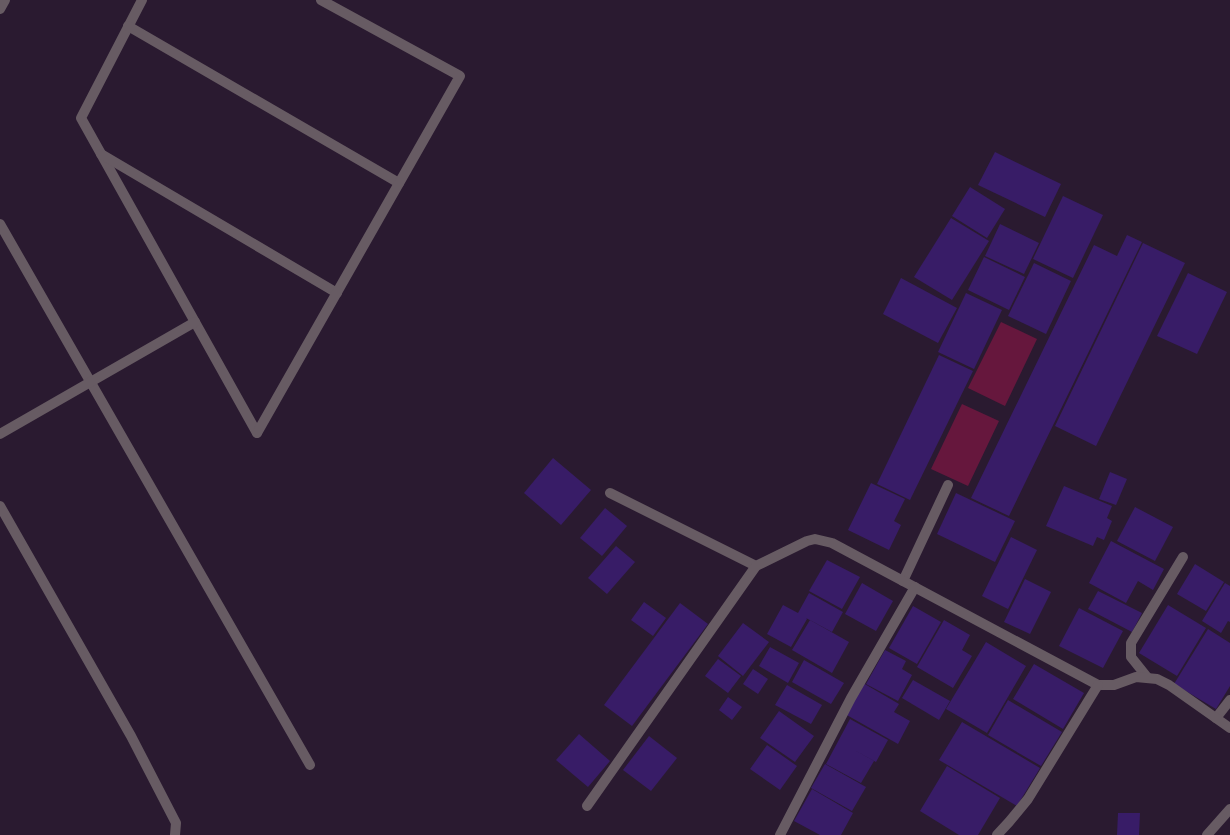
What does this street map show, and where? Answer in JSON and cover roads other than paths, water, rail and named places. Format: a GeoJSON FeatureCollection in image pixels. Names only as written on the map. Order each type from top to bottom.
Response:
{"type":"FeatureCollection","features":[{"type":"Feature","properties":{"kind":"street"},"geometry":{"type":"LineString","coordinates":[[0,9],[5,0]]}},
{"type":"Feature","properties":{"kind":"street"},"geometry":{"type":"LineString","coordinates":[[142,0],[81,118],[257,433],[460,76],[321,0]]}},
{"type":"Feature","properties":{"kind":"street"},"geometry":{"type":"LineString","coordinates":[[128,26],[399,183]]}},
{"type":"Feature","properties":{"kind":"street"},"geometry":{"type":"LineString","coordinates":[[101,153],[337,293]]}},
{"type":"Feature","properties":{"kind":"street"},"geometry":{"type":"LineString","coordinates":[[0,224],[310,765]]}},
{"type":"Feature","properties":{"kind":"street"},"geometry":{"type":"LineString","coordinates":[[0,434],[195,322]]}},
{"type":"Feature","properties":{"kind":"street"},"geometry":{"type":"LineString","coordinates":[[903,581],[948,485]]}},
{"type":"Feature","properties":{"kind":"street"},"geometry":{"type":"LineString","coordinates":[[610,493],[756,566]]}},
{"type":"Feature","properties":{"kind":"street"},"geometry":{"type":"LineString","coordinates":[[0,506],[131,736],[176,823],[175,835]]}},
{"type":"Feature","properties":{"kind":"street"},"geometry":{"type":"LineString","coordinates":[[587,806],[756,566],[815,539],[832,543],[1098,685],[1114,685],[1136,677],[1157,679],[1169,685],[1230,728]]}},
{"type":"Feature","properties":{"kind":"street"},"geometry":{"type":"LineString","coordinates":[[1147,677],[1131,657],[1131,643],[1183,557]]}},
{"type":"Feature","properties":{"kind":"street"},"geometry":{"type":"LineString","coordinates":[[780,835],[851,698],[915,587]]}},
{"type":"Feature","properties":{"kind":"street"},"geometry":{"type":"LineString","coordinates":[[997,835],[1028,799],[1098,685]]}},
{"type":"Feature","properties":{"kind":"street"},"geometry":{"type":"LineString","coordinates":[[1216,718],[1230,700]]}},
{"type":"Feature","properties":{"kind":"street"},"geometry":{"type":"LineString","coordinates":[[1207,835],[1230,809]]}}]}
